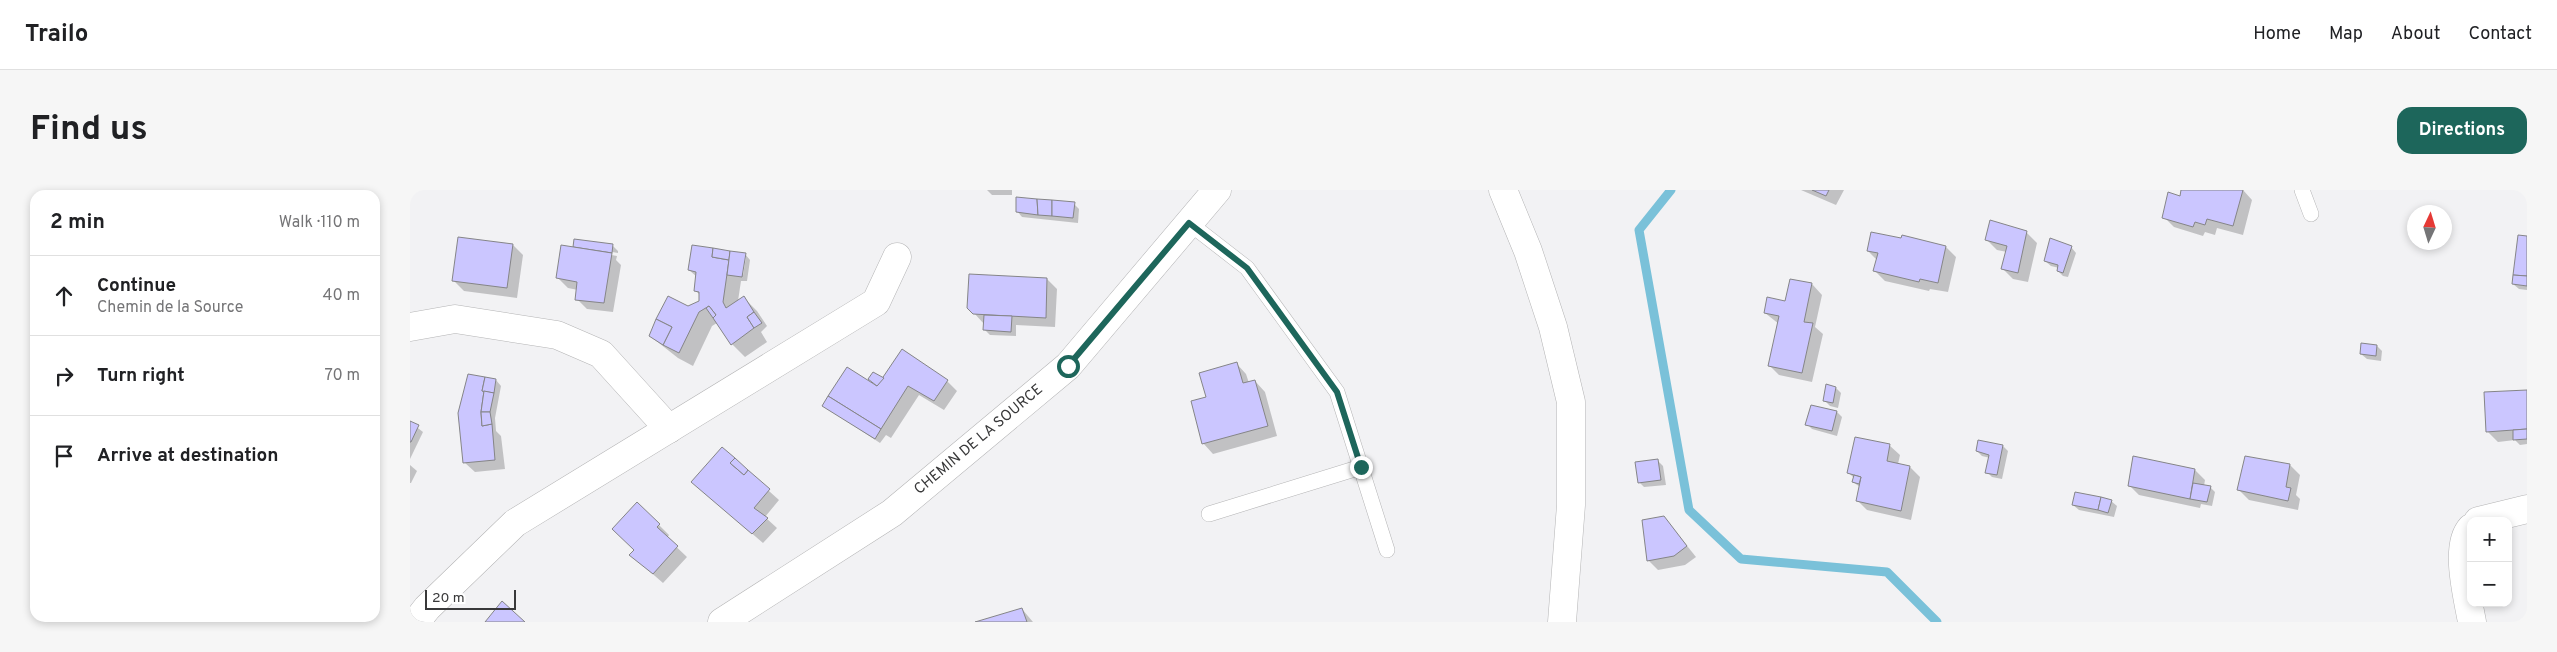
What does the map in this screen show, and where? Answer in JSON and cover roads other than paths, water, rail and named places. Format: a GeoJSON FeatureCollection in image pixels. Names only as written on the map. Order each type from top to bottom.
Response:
{"type":"FeatureCollection","features":[{"type":"Feature","properties":{"kind":"street","name":"CHEMIN DE LA SOURCE"},"geometry":{"type":"LineString","coordinates":[[722,622],[892,513],[1068,366],[1217,190]]}},
{"type":"Feature","properties":{"kind":"street"},"geometry":{"type":"LineString","coordinates":[[1503,190],[1528,251],[1553,327],[1571,402],[1571,505],[1562,622]]}},
{"type":"Feature","properties":{"kind":"street"},"geometry":{"type":"LineString","coordinates":[[416,622],[427,608],[515,523],[876,302],[897,257]]}},
{"type":"Feature","properties":{"kind":"street"},"geometry":{"type":"LineString","coordinates":[[410,327],[455,319],[557,335],[601,354],[669,429]]}},
{"type":"Feature","properties":{"kind":"street"},"geometry":{"type":"LineString","coordinates":[[2494,517],[2527,509]]}},
{"type":"Feature","properties":{"kind":"street"},"geometry":{"type":"LineString","coordinates":[[2467,532],[2462,550],[2472,622]]}},
{"type":"Feature","properties":{"kind":"lane"},"geometry":{"type":"LineString","coordinates":[[2302,190],[2311,214]]}},
{"type":"Feature","properties":{"kind":"lane"},"geometry":{"type":"LineString","coordinates":[[1189,223],[1247,268],[1337,392],[1387,550]]}},
{"type":"Feature","properties":{"kind":"lane"},"geometry":{"type":"LineString","coordinates":[[1209,514],[1361,467]]}},
{"type":"Feature","properties":{"kind":"waterway"},"geometry":{"type":"LineString","coordinates":[[1671,190],[1639,230],[1689,510],[1741,559],[1887,572],[1937,622]]}}]}
